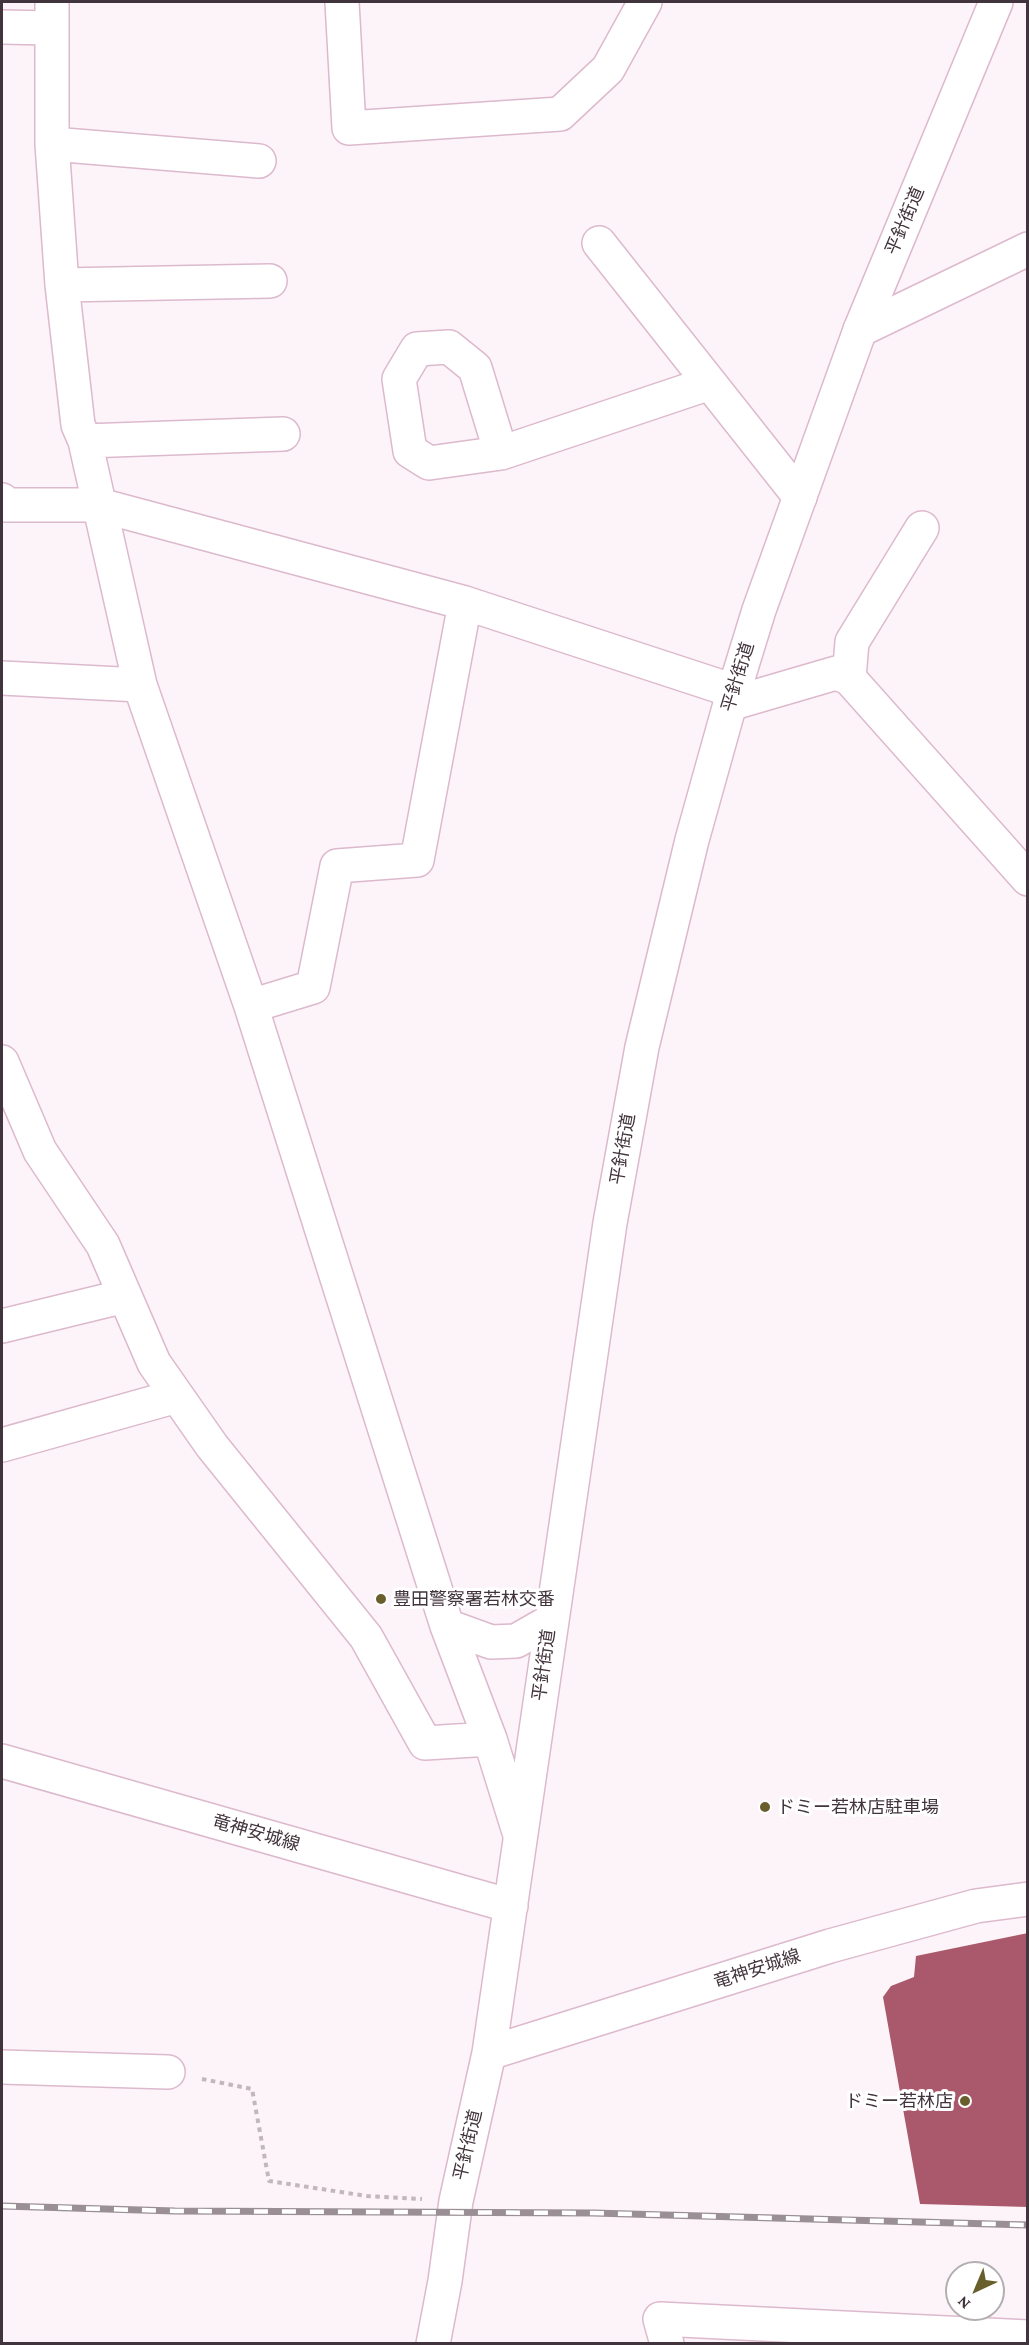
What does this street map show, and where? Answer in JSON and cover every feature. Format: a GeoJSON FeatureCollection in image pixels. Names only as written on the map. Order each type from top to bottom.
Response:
{"type":"FeatureCollection","features":[{"type":"Feature","properties":{"kind":"street"},"geometry":{"type":"LineString","coordinates":[[342,2],[349,128],[560,114],[608,69],[645,2]]}},
{"type":"Feature","properties":{"kind":"street","name":"平針街道"},"geometry":{"type":"LineString","coordinates":[[433,2343],[445,2281],[456,2201],[489,2053],[610,1223],[642,1047],[692,840],[759,610],[860,330],[996,2]]}},
{"type":"Feature","properties":{"kind":"street"},"geometry":{"type":"LineString","coordinates":[[2,27],[51,15],[52,144],[62,285],[78,425],[85,441],[140,686],[251,1006],[447,1626],[490,1739],[520,1835]]}},
{"type":"Feature","properties":{"kind":"street"},"geometry":{"type":"LineString","coordinates":[[52,144],[259,161]]}},
{"type":"Feature","properties":{"kind":"street"},"geometry":{"type":"LineString","coordinates":[[599,243],[800,497]]}},
{"type":"Feature","properties":{"kind":"street"},"geometry":{"type":"LineString","coordinates":[[860,330],[1028,249]]}},
{"type":"Feature","properties":{"kind":"street"},"geometry":{"type":"LineString","coordinates":[[62,285],[270,281]]}},
{"type":"Feature","properties":{"kind":"street"},"geometry":{"type":"LineString","coordinates":[[501,453],[710,383]]}},
{"type":"Feature","properties":{"kind":"street"},"geometry":{"type":"LineString","coordinates":[[85,441],[283,434]]}},
{"type":"Feature","properties":{"kind":"street"},"geometry":{"type":"LineString","coordinates":[[2,500],[6,505],[99,505],[465,603],[732,698],[836,673],[849,678],[1028,879]]}},
{"type":"Feature","properties":{"kind":"street"},"geometry":{"type":"LineString","coordinates":[[849,678],[852,642],[922,528]]}},
{"type":"Feature","properties":{"kind":"street"},"geometry":{"type":"LineString","coordinates":[[251,1006],[313,987],[337,866],[417,860],[465,603]]}},
{"type":"Feature","properties":{"kind":"street"},"geometry":{"type":"LineString","coordinates":[[2,678],[140,686]]}},
{"type":"Feature","properties":{"kind":"street"},"geometry":{"type":"LineString","coordinates":[[2,1062],[40,1151],[103,1245],[154,1363],[212,1446],[366,1637],[425,1743],[490,1739]]}},
{"type":"Feature","properties":{"kind":"street"},"geometry":{"type":"LineString","coordinates":[[2,1326],[125,1296]]}},
{"type":"Feature","properties":{"kind":"street"},"geometry":{"type":"LineString","coordinates":[[2,1445],[177,1396]]}},
{"type":"Feature","properties":{"kind":"street"},"geometry":{"type":"LineString","coordinates":[[447,1626],[491,1642],[516,1641],[551,1621]]}},
{"type":"Feature","properties":{"kind":"street","name":"竜神安城線"},"geometry":{"type":"LineString","coordinates":[[2,1761],[511,1906]]}},
{"type":"Feature","properties":{"kind":"street","name":"竜神安城線"},"geometry":{"type":"LineString","coordinates":[[489,2053],[830,1946],[976,1906],[1028,1899]]}},
{"type":"Feature","properties":{"kind":"street"},"geometry":{"type":"LineString","coordinates":[[2,2067],[168,2072]]}},
{"type":"Feature","properties":{"kind":"street"},"geometry":{"type":"LineString","coordinates":[[667,2343],[660,2319],[1028,2337]]}},
{"type":"Feature","properties":{"kind":"path"},"geometry":{"type":"LineString","coordinates":[[168,2072],[252,2089],[269,2181],[367,2196],[456,2201]]}},
{"type":"Feature","properties":{"kind":"building","name":"ドミー若林店"},"geometry":{"type":"Polygon","coordinates":[[[1028,1933],[1028,2207],[920,2204],[883,1997],[891,1986],[914,1977],[916,1956],[1028,1933]]]}},
{"type":"Feature","properties":{"kind":"railway"},"geometry":{"type":"LineString","coordinates":[[2,2206],[175,2211],[593,2213],[1028,2225]]}},
{"type":"Feature","properties":{"kind":"place","name":"豊田警察署若林交番"},"geometry":{"type":"Point","coordinates":[381,1599]}},
{"type":"Feature","properties":{"kind":"place","name":"ドミー若林店駐車場"},"geometry":{"type":"Point","coordinates":[765,1807]}},
{"type":"Feature","properties":{"kind":"place","name":"ドミー若林店"},"geometry":{"type":"Point","coordinates":[965,2101]}}]}
